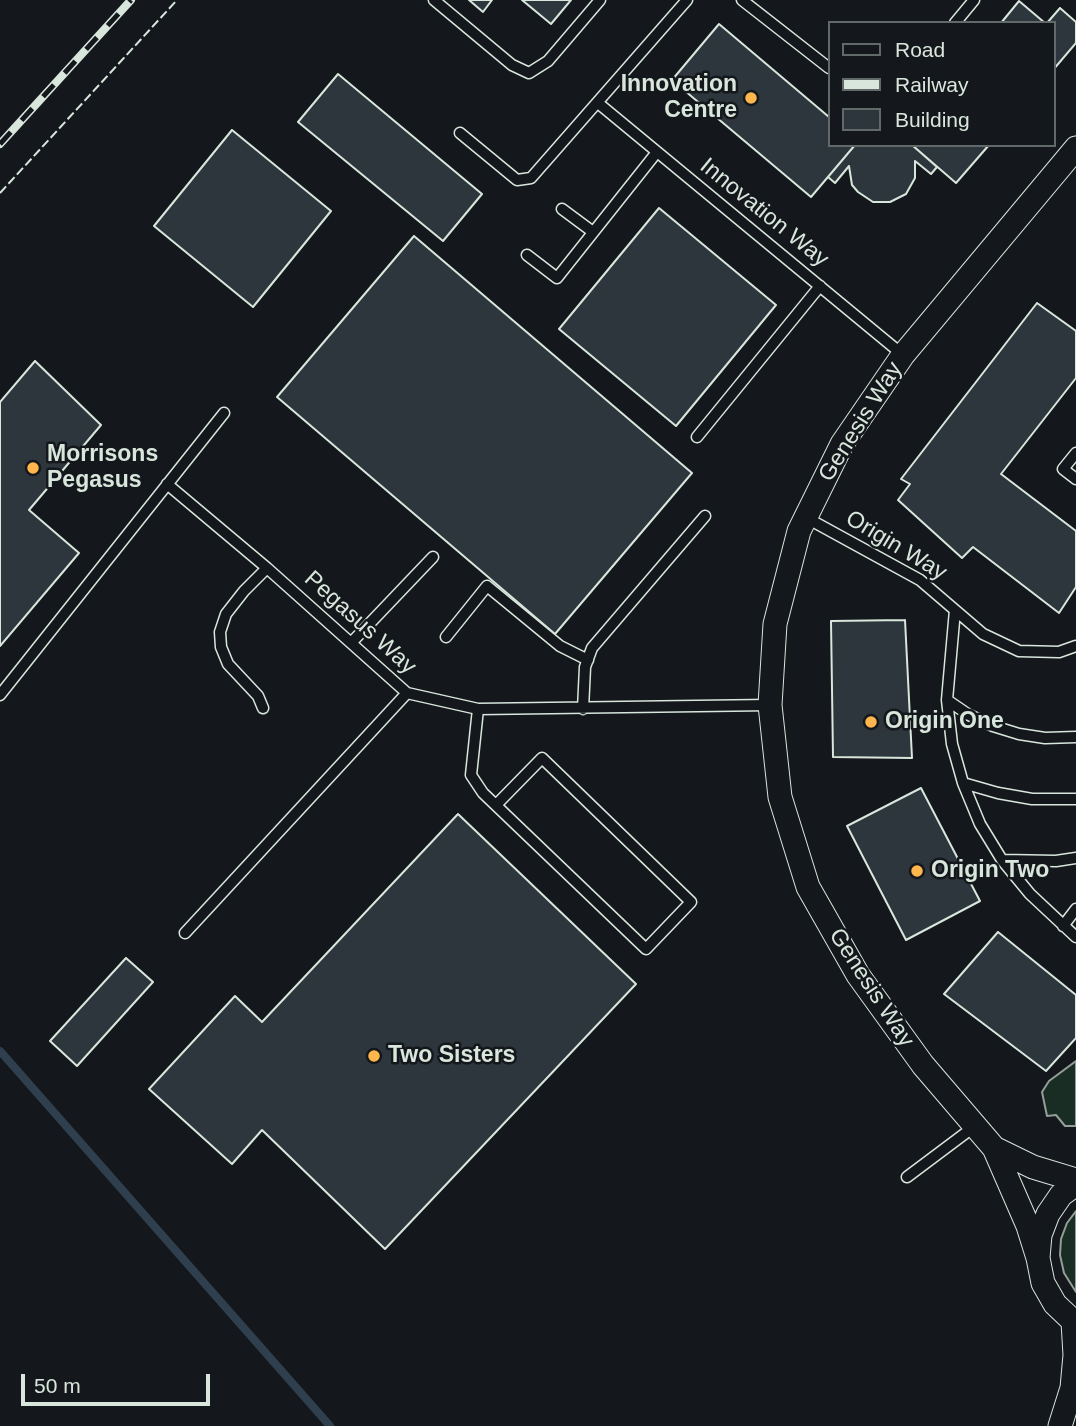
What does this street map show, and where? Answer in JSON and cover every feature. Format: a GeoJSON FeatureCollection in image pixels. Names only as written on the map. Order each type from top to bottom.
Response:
{"type":"FeatureCollection","features":[{"type":"Feature","properties":{"kind":"street","name":"Genesis Way"},"geometry":{"type":"LineString","coordinates":[[1074,1323],[1055,1304],[1043,1283],[1028,1226],[994,1148],[923,1065],[858,975],[808,887],[780,797],[770,705],[775,624],[799,531],[842,444],[903,355],[1075,151]]}},
{"type":"Feature","properties":{"kind":"street","name":"Genesis Way"},"geometry":{"type":"LineString","coordinates":[[994,1148],[1033,1167],[1076,1182]]}},
{"type":"Feature","properties":{"kind":"street"},"geometry":{"type":"LineString","coordinates":[[1038,1258],[1040,1235],[1048,1214],[1061,1195],[1076,1182]]}},
{"type":"Feature","properties":{"kind":"street"},"geometry":{"type":"LineString","coordinates":[[1060,1426],[1072,1388],[1074,1323]]}},
{"type":"Feature","properties":{"kind":"lane"},"geometry":{"type":"LineString","coordinates":[[434,0],[512,65],[529,73],[548,61],[600,0]]}},
{"type":"Feature","properties":{"kind":"lane"},"geometry":{"type":"LineString","coordinates":[[460,133],[517,180],[531,178],[686,0]]}},
{"type":"Feature","properties":{"kind":"lane"},"geometry":{"type":"LineString","coordinates":[[742,0],[828,67]]}},
{"type":"Feature","properties":{"kind":"lane"},"geometry":{"type":"LineString","coordinates":[[957,21],[974,0]]}},
{"type":"Feature","properties":{"kind":"lane","name":"Innovation Way"},"geometry":{"type":"LineString","coordinates":[[598,103],[903,355]]}},
{"type":"Feature","properties":{"kind":"lane"},"geometry":{"type":"LineString","coordinates":[[527,255],[556,278],[657,152]]}},
{"type":"Feature","properties":{"kind":"lane"},"geometry":{"type":"LineString","coordinates":[[562,209],[593,232]]}},
{"type":"Feature","properties":{"kind":"lane"},"geometry":{"type":"LineString","coordinates":[[697,437],[820,286]]}},
{"type":"Feature","properties":{"kind":"lane"},"geometry":{"type":"LineString","coordinates":[[0,695],[224,413]]}},
{"type":"Feature","properties":{"kind":"lane"},"geometry":{"type":"LineString","coordinates":[[1076,453],[1063,469],[1076,479]]}},
{"type":"Feature","properties":{"kind":"lane","name":"Pegasus Way"},"geometry":{"type":"LineString","coordinates":[[167,484],[267,568],[407,693],[478,709],[770,705]]}},
{"type":"Feature","properties":{"kind":"lane"},"geometry":{"type":"LineString","coordinates":[[583,709],[585,667],[592,648],[705,516]]}},
{"type":"Feature","properties":{"kind":"lane","name":"Origin Way"},"geometry":{"type":"LineString","coordinates":[[805,517],[920,580],[983,634],[1019,651],[1059,652],[1076,646]]}},
{"type":"Feature","properties":{"kind":"lane"},"geometry":{"type":"LineString","coordinates":[[351,643],[433,557]]}},
{"type":"Feature","properties":{"kind":"lane"},"geometry":{"type":"LineString","coordinates":[[263,708],[258,696],[228,664],[221,647],[220,632],[226,614],[267,568]]}},
{"type":"Feature","properties":{"kind":"lane"},"geometry":{"type":"LineString","coordinates":[[446,637],[487,586],[560,646],[587,660]]}},
{"type":"Feature","properties":{"kind":"lane"},"geometry":{"type":"LineString","coordinates":[[955,610],[947,699],[952,744],[963,783],[981,824],[1002,859],[1030,894],[1076,937]]}},
{"type":"Feature","properties":{"kind":"lane"},"geometry":{"type":"LineString","coordinates":[[186,933],[407,693]]}},
{"type":"Feature","properties":{"kind":"lane"},"geometry":{"type":"LineString","coordinates":[[947,699],[969,715],[1019,734],[1045,738],[1076,737]]}},
{"type":"Feature","properties":{"kind":"lane"},"geometry":{"type":"LineString","coordinates":[[478,709],[471,775],[483,793],[646,949],[691,902],[542,758],[497,804]]}},
{"type":"Feature","properties":{"kind":"lane"},"geometry":{"type":"LineString","coordinates":[[963,783],[1032,799],[1076,799]]}},
{"type":"Feature","properties":{"kind":"lane"},"geometry":{"type":"LineString","coordinates":[[1002,859],[1056,861],[1076,858]]}},
{"type":"Feature","properties":{"kind":"lane"},"geometry":{"type":"LineString","coordinates":[[1063,926],[1076,909]]}},
{"type":"Feature","properties":{"kind":"lane"},"geometry":{"type":"LineString","coordinates":[[907,1177],[975,1126]]}},
{"type":"Feature","properties":{"kind":"green space"},"geometry":{"type":"Polygon","coordinates":[[[1076,1061],[1076,1126],[1065,1126],[1056,1115],[1047,1116],[1042,1092],[1049,1081],[1076,1061]]]}},
{"type":"Feature","properties":{"kind":"green space"},"geometry":{"type":"Polygon","coordinates":[[[1076,1211],[1076,1292],[1064,1273],[1060,1255],[1061,1239],[1067,1223],[1076,1211]]]}},
{"type":"Feature","properties":{"kind":"building"},"geometry":{"type":"Polygon","coordinates":[[[469,0],[492,0],[483,12],[469,0]]]}},
{"type":"Feature","properties":{"kind":"building"},"geometry":{"type":"Polygon","coordinates":[[[522,0],[571,0],[551,24],[522,0]]]}},
{"type":"Feature","properties":{"kind":"building"},"geometry":{"type":"Polygon","coordinates":[[[1019,1],[1043,21],[1003,21],[1019,1]]]}},
{"type":"Feature","properties":{"kind":"building"},"geometry":{"type":"Polygon","coordinates":[[[1060,8],[1076,22],[1076,43],[1055,68],[1055,21],[1049,21],[1060,8]]]}},
{"type":"Feature","properties":{"kind":"building","name":"Innovation Centre"},"geometry":{"type":"Polygon","coordinates":[[[719,24],[828,116],[828,147],[853,147],[811,197],[672,80],[719,24]]]}},
{"type":"Feature","properties":{"kind":"building"},"geometry":{"type":"Polygon","coordinates":[[[338,74],[482,194],[443,241],[298,122],[338,74]]]}},
{"type":"Feature","properties":{"kind":"building"},"geometry":{"type":"Polygon","coordinates":[[[232,130],[331,211],[253,307],[154,226],[232,130]]]}},
{"type":"Feature","properties":{"kind":"building"},"geometry":{"type":"Polygon","coordinates":[[[853,147],[914,147],[937,167],[931,174],[915,161],[915,178],[906,194],[890,202],[873,202],[858,192],[852,185],[849,166],[835,183],[828,177],[853,147]]]}},
{"type":"Feature","properties":{"kind":"building"},"geometry":{"type":"Polygon","coordinates":[[[914,147],[987,147],[956,183],[914,147]]]}},
{"type":"Feature","properties":{"kind":"building"},"geometry":{"type":"Polygon","coordinates":[[[659,208],[776,305],[676,426],[559,329],[659,208]]]}},
{"type":"Feature","properties":{"kind":"building"},"geometry":{"type":"Polygon","coordinates":[[[414,236],[692,473],[555,634],[277,397],[414,236]]]}},
{"type":"Feature","properties":{"kind":"building"},"geometry":{"type":"Polygon","coordinates":[[[1037,303],[1076,331],[1076,378],[1001,474],[1076,531],[1076,587],[1059,613],[973,547],[962,558],[898,500],[910,484],[901,479],[1037,303]]]}},
{"type":"Feature","properties":{"kind":"building","name":"Morrisons Pegasus"},"geometry":{"type":"Polygon","coordinates":[[[35,361],[101,425],[29,510],[79,553],[0,646],[0,402],[35,361]]]}},
{"type":"Feature","properties":{"kind":"building","name":"Origin One"},"geometry":{"type":"Polygon","coordinates":[[[905,620],[912,758],[833,757],[831,621],[905,620]]]}},
{"type":"Feature","properties":{"kind":"building","name":"Origin Two"},"geometry":{"type":"Polygon","coordinates":[[[921,788],[980,901],[906,940],[847,826],[921,788]]]}},
{"type":"Feature","properties":{"kind":"building","name":"Two Sisters"},"geometry":{"type":"Polygon","coordinates":[[[458,814],[636,984],[385,1249],[262,1130],[232,1164],[149,1089],[235,996],[262,1022],[458,814]]]}},
{"type":"Feature","properties":{"kind":"building"},"geometry":{"type":"Polygon","coordinates":[[[998,932],[1076,995],[1076,1038],[1046,1071],[944,994],[998,932]]]}},
{"type":"Feature","properties":{"kind":"building"},"geometry":{"type":"Polygon","coordinates":[[[126,958],[153,982],[77,1066],[50,1041],[126,958]]]}},
{"type":"Feature","properties":{"kind":"waterway"},"geometry":{"type":"LineString","coordinates":[[0,1051],[330,1426]]}},
{"type":"Feature","properties":{"kind":"railway"},"geometry":{"type":"LineString","coordinates":[[0,144],[131,0]]}},
{"type":"Feature","properties":{"kind":"fence"},"geometry":{"type":"LineString","coordinates":[[0,193],[177,0]]}},
{"type":"Feature","properties":{"kind":"place","name":"Innovation Centre"},"geometry":{"type":"Point","coordinates":[751,98]}},
{"type":"Feature","properties":{"kind":"place","name":"Morrisons Pegasus"},"geometry":{"type":"Point","coordinates":[33,468]}},
{"type":"Feature","properties":{"kind":"place","name":"Origin One"},"geometry":{"type":"Point","coordinates":[871,722]}},
{"type":"Feature","properties":{"kind":"place","name":"Origin Two"},"geometry":{"type":"Point","coordinates":[917,871]}},
{"type":"Feature","properties":{"kind":"place","name":"Two Sisters"},"geometry":{"type":"Point","coordinates":[374,1056]}}]}
